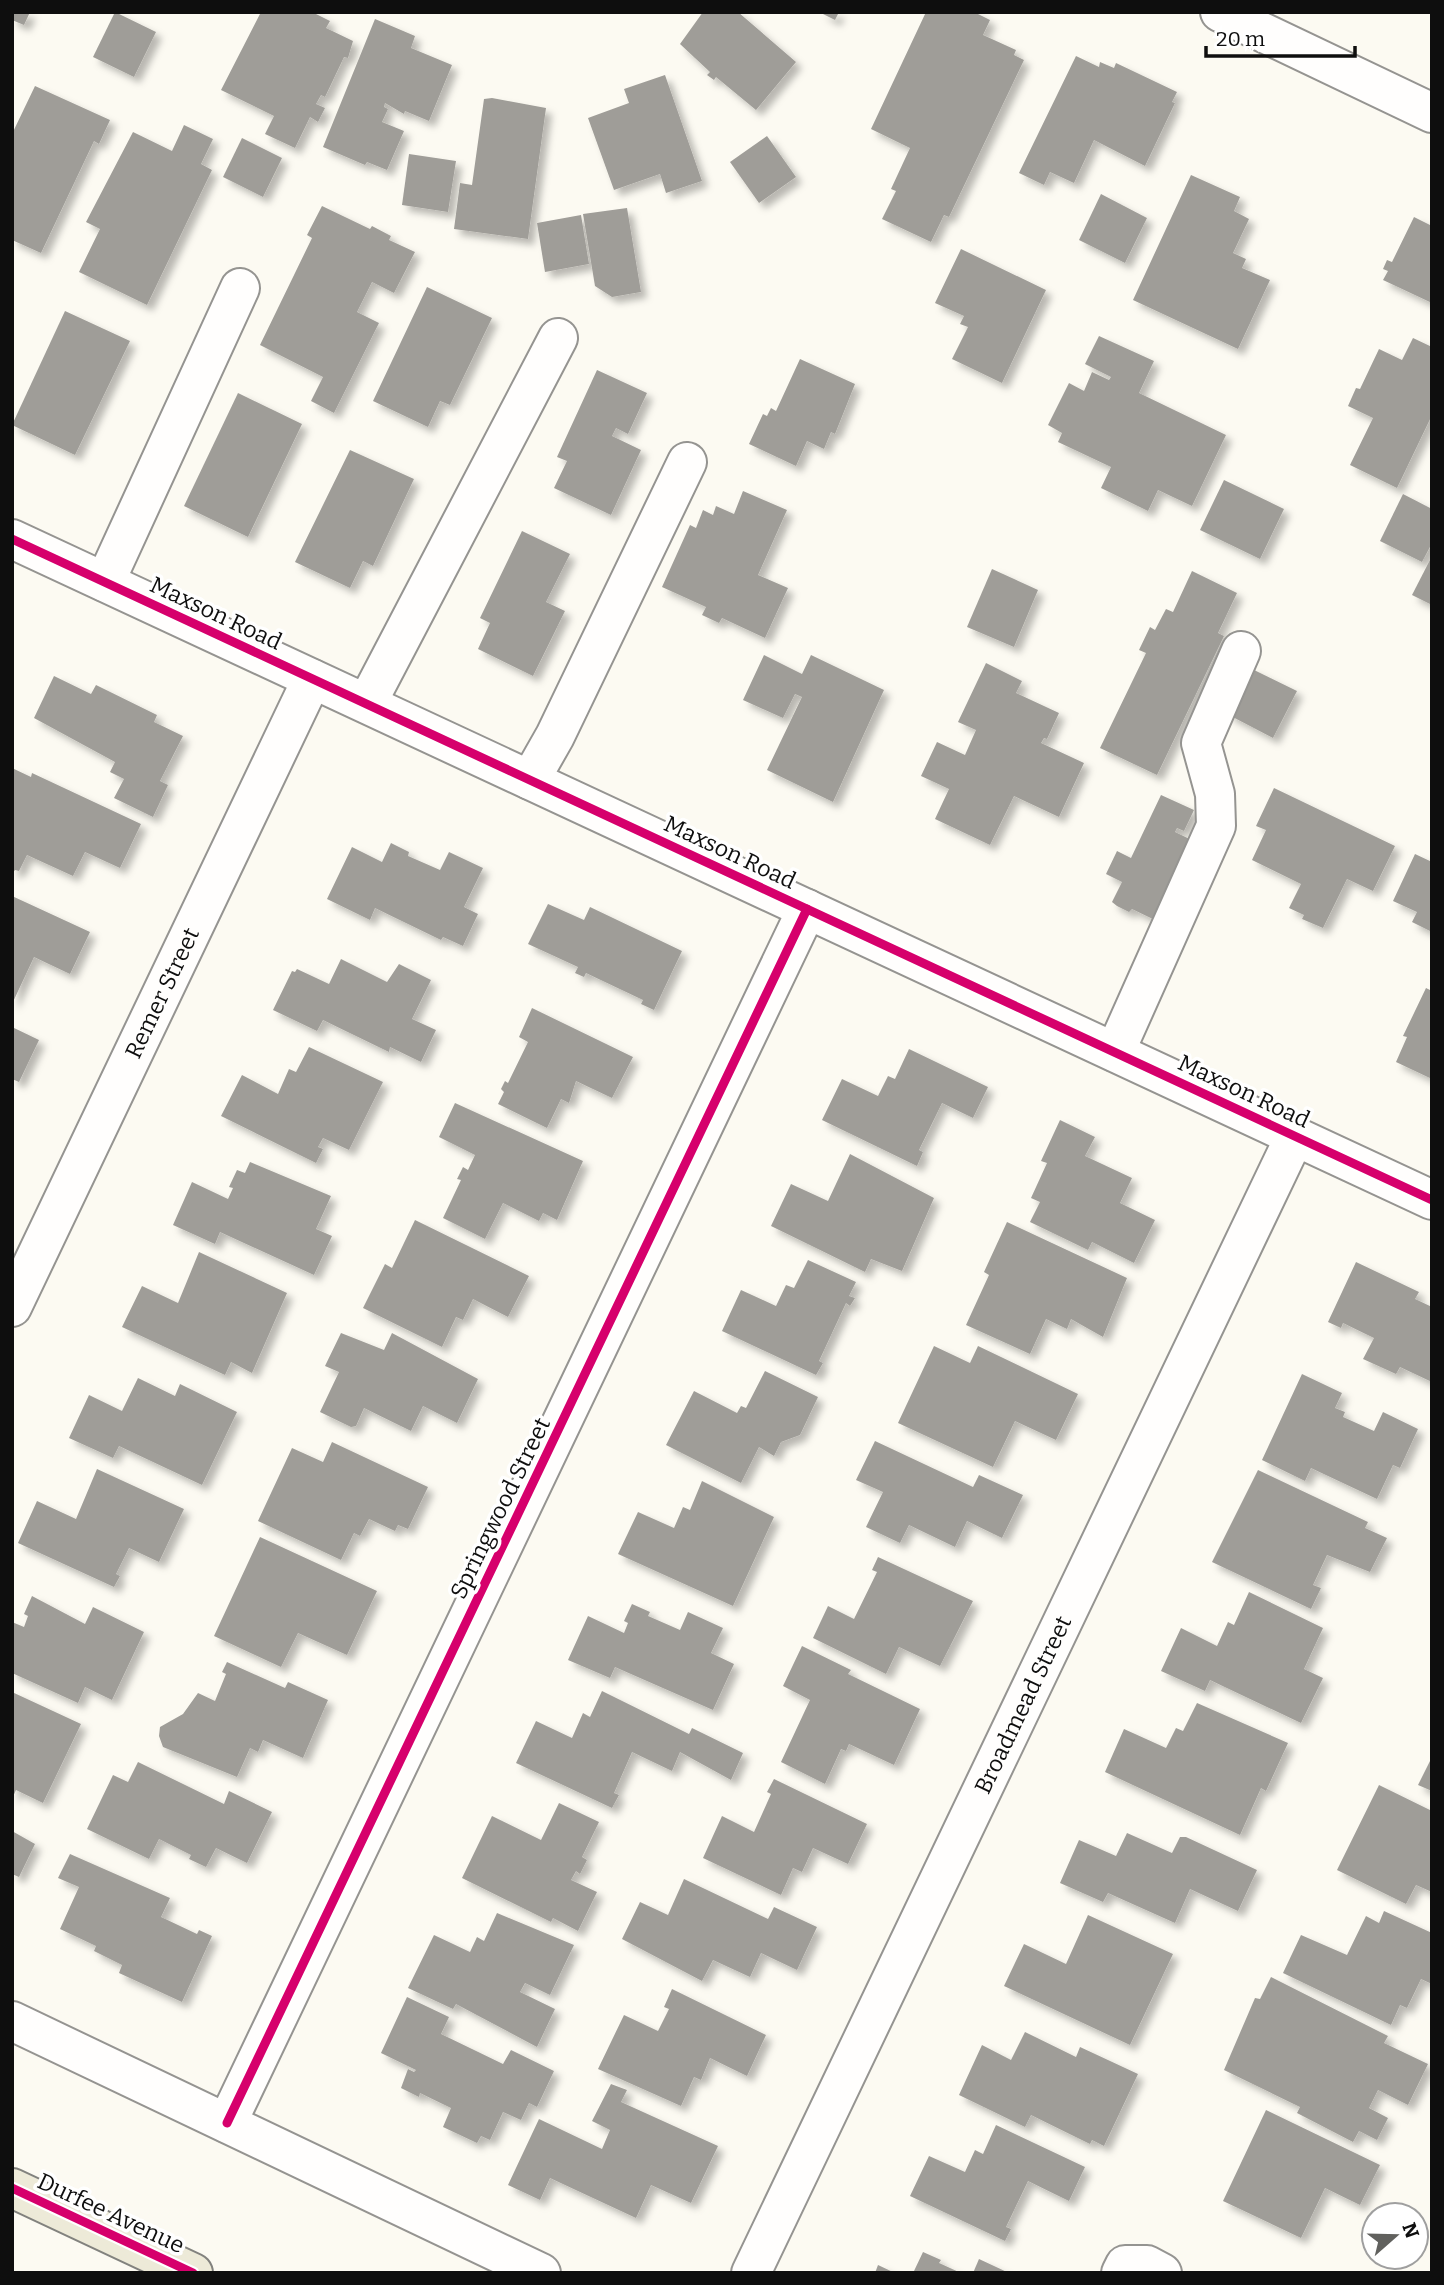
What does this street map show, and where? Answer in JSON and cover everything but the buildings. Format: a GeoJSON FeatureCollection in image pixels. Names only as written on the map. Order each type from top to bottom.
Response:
{"type":"FeatureCollection","features":[{"type":"Feature","properties":{"kind":"main road","name":"Durfee Avenue"},"geometry":{"type":"LineString","coordinates":[[12,2188],[193,2273]]}},
{"type":"Feature","properties":{"kind":"street"},"geometry":{"type":"LineString","coordinates":[[1220,12],[1432,113]]}},
{"type":"Feature","properties":{"kind":"street"},"geometry":{"type":"LineString","coordinates":[[105,582],[240,288]]}},
{"type":"Feature","properties":{"kind":"street"},"geometry":{"type":"LineString","coordinates":[[367,703],[558,338]]}},
{"type":"Feature","properties":{"kind":"street"},"geometry":{"type":"LineString","coordinates":[[530,780],[555,736],[687,463]]}},
{"type":"Feature","properties":{"kind":"street","name":"Maxson Road"},"geometry":{"type":"LineString","coordinates":[[12,539],[1432,1200]]}},
{"type":"Feature","properties":{"kind":"street"},"geometry":{"type":"LineString","coordinates":[[1115,1052],[1216,826],[1216,794],[1201,743],[1241,650]]}},
{"type":"Feature","properties":{"kind":"street","name":"Remer Street"},"geometry":{"type":"LineString","coordinates":[[12,1307],[312,679]]}},
{"type":"Feature","properties":{"kind":"street","name":"Springwood Street"},"geometry":{"type":"LineString","coordinates":[[227,2123],[807,909]]}},
{"type":"Feature","properties":{"kind":"street","name":"Broadmead Street"},"geometry":{"type":"LineString","coordinates":[[751,2273],[1295,1136]]}},
{"type":"Feature","properties":{"kind":"street"},"geometry":{"type":"LineString","coordinates":[[12,2021],[541,2273]]}},
{"type":"Feature","properties":{"kind":"street"},"geometry":{"type":"LineString","coordinates":[[1121,2273],[1125,2265],[1147,2265],[1162,2273]]}},
{"type":"Feature","properties":{"kind":"cycle path"},"geometry":{"type":"LineString","coordinates":[[12,539],[1432,1200]]}},
{"type":"Feature","properties":{"kind":"cycle path"},"geometry":{"type":"LineString","coordinates":[[227,2123],[807,909]]}},
{"type":"Feature","properties":{"kind":"cycle path"},"geometry":{"type":"LineString","coordinates":[[12,2188],[193,2273]]}}]}
